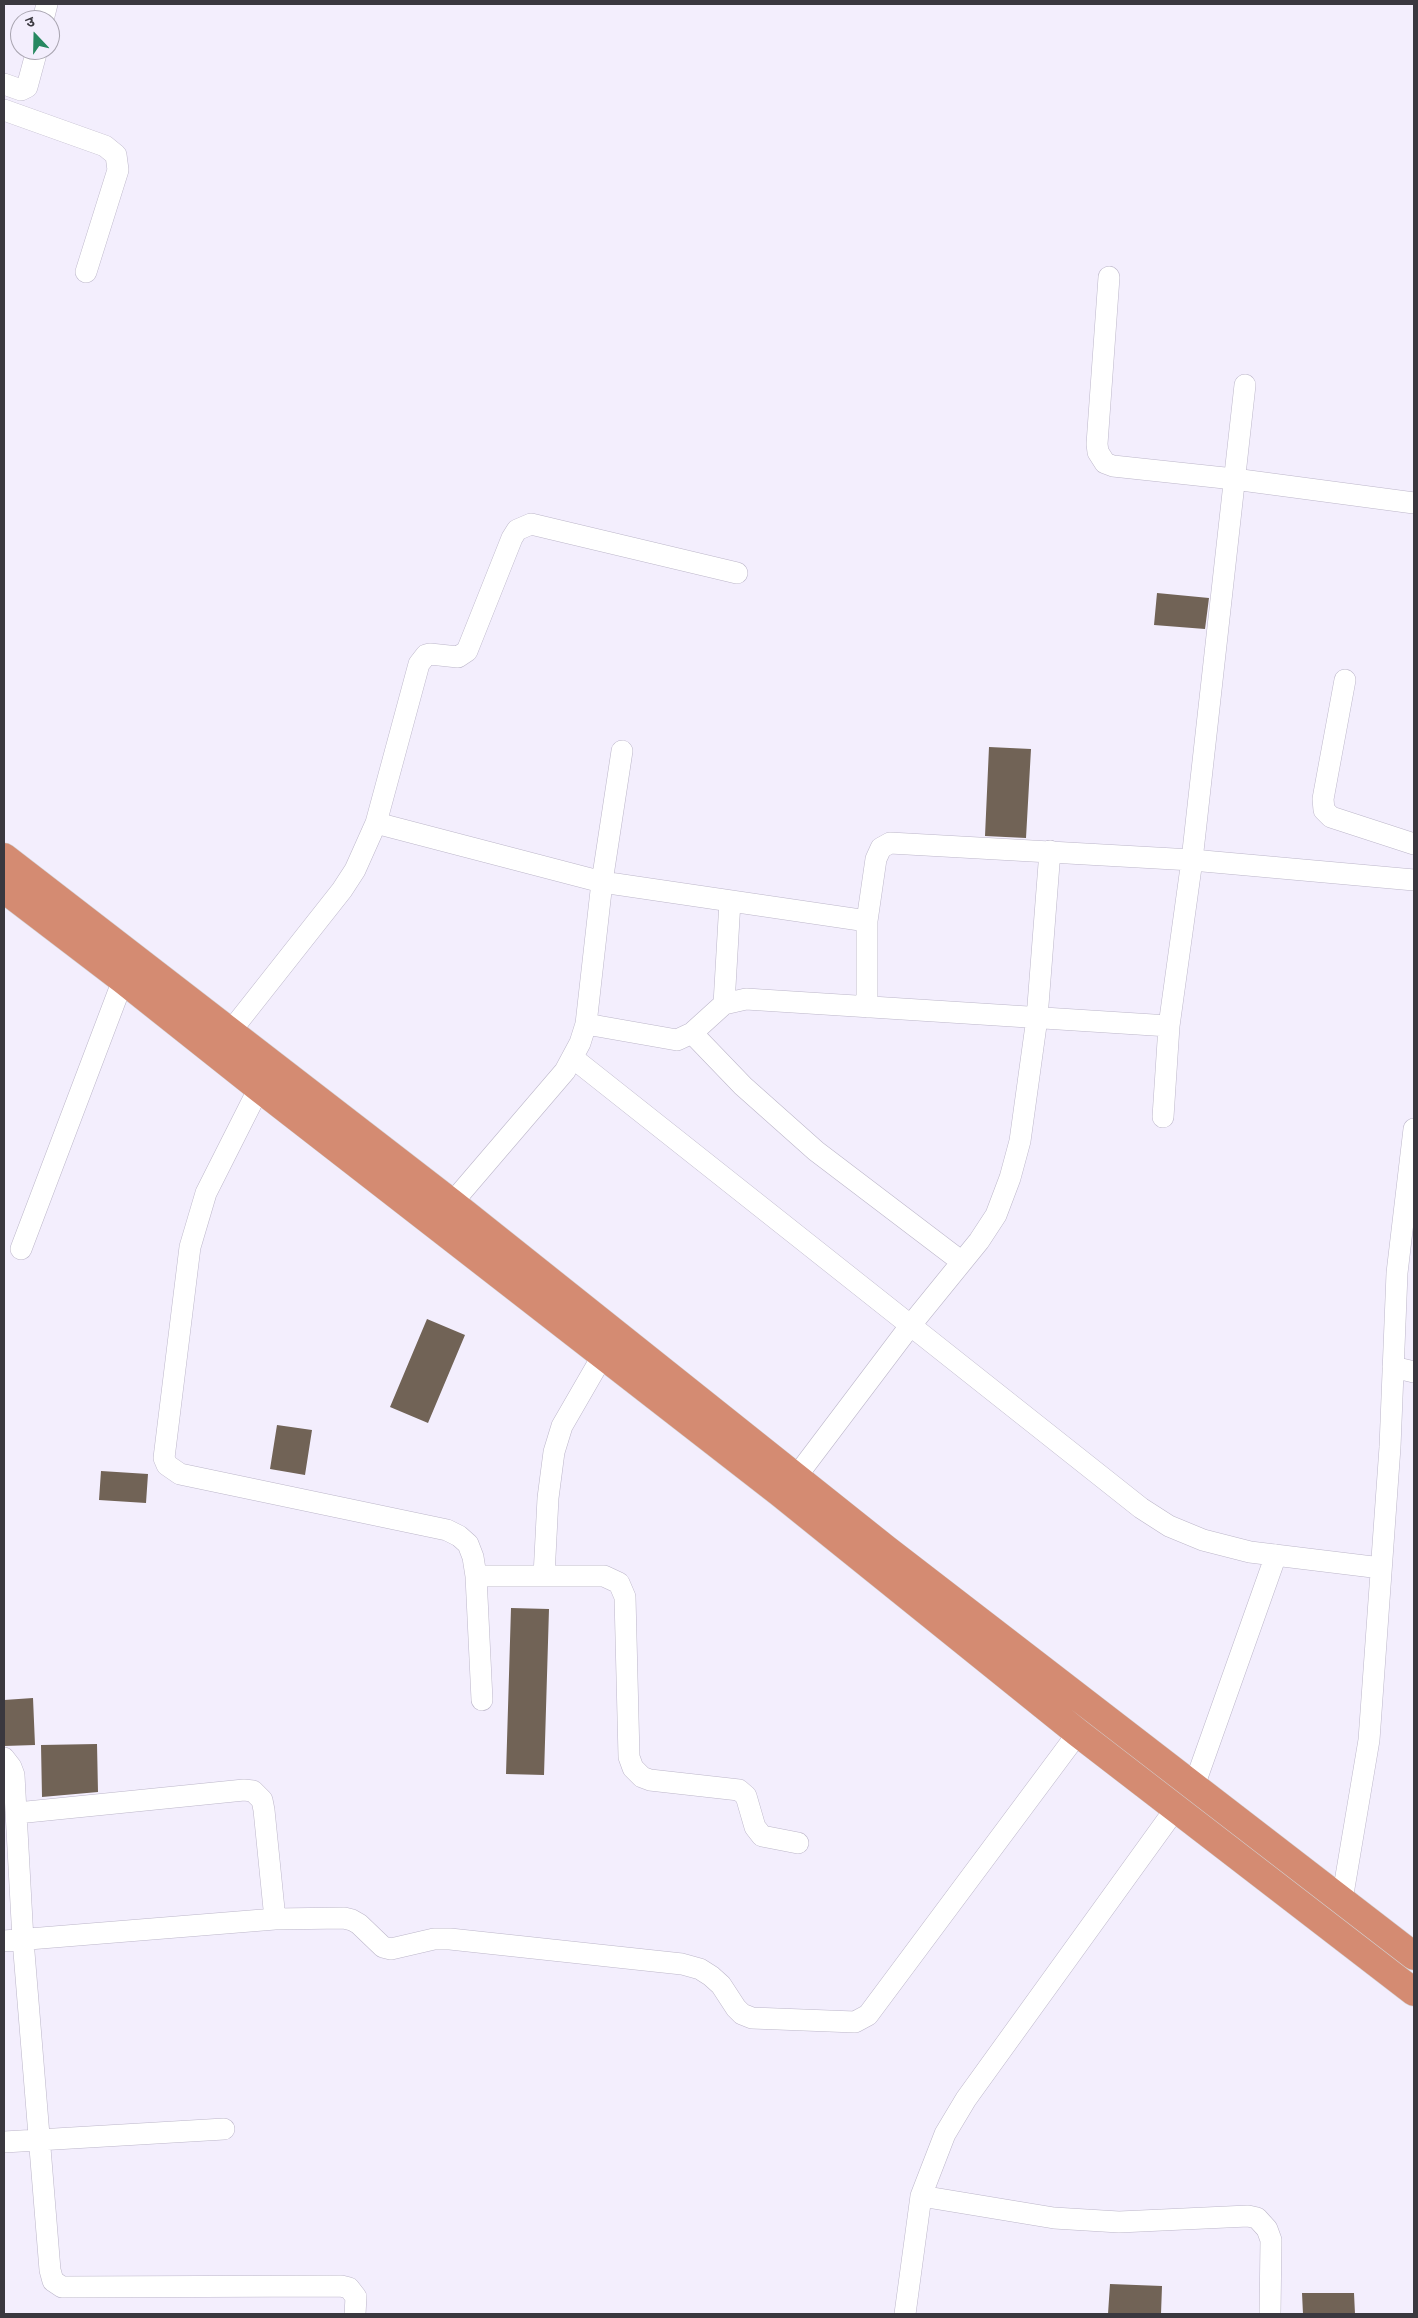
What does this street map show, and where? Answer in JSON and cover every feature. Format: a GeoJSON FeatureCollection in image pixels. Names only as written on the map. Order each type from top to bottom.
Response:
{"type":"FeatureCollection","features":[{"type":"Feature","properties":{"kind":"highway"},"geometry":{"type":"LineString","coordinates":[[4,857],[452,1203],[796,1477],[1414,1956]]}},
{"type":"Feature","properties":{"kind":"highway"},"geometry":{"type":"LineString","coordinates":[[4,889],[780,1493],[1078,1733],[1414,1992]]}},
{"type":"Feature","properties":{"kind":"street"},"geometry":{"type":"LineString","coordinates":[[4,84],[21,90],[27,87],[30,84],[35,60]]}},
{"type":"Feature","properties":{"kind":"street"},"geometry":{"type":"LineString","coordinates":[[4,110],[105,146],[116,156],[118,170],[86,272]]}},
{"type":"Feature","properties":{"kind":"street"},"geometry":{"type":"LineString","coordinates":[[1109,277],[1097,444],[1100,458],[1105,463],[1113,466],[1414,502]]}},
{"type":"Feature","properties":{"kind":"street"},"geometry":{"type":"LineString","coordinates":[[1163,1117],[1169,1026],[1192,860],[1245,385]]}},
{"type":"Feature","properties":{"kind":"street"},"geometry":{"type":"LineString","coordinates":[[230,1032],[342,890],[355,870],[376,823],[419,664],[426,655],[430,654],[458,657],[467,652],[512,538],[517,530],[532,524],[737,573]]}},
{"type":"Feature","properties":{"kind":"street"},"geometry":{"type":"LineString","coordinates":[[1345,680],[1324,799],[1324,810],[1331,817],[1414,844]]}},
{"type":"Feature","properties":{"kind":"street"},"geometry":{"type":"LineString","coordinates":[[452,1203],[553,1086],[573,1058],[586,1024],[602,882],[622,751]]}},
{"type":"Feature","properties":{"kind":"street"},"geometry":{"type":"LineString","coordinates":[[376,823],[602,882],[867,921]]}},
{"type":"Feature","properties":{"kind":"street"},"geometry":{"type":"LineString","coordinates":[[867,1006],[867,921],[876,858],[881,848],[890,842],[1192,860],[1414,880]]}},
{"type":"Feature","properties":{"kind":"street"},"geometry":{"type":"LineString","coordinates":[[796,1477],[910,1326],[962,1262],[996,1214],[1010,1178],[1020,1142],[1037,1018],[1050,851]]}},
{"type":"Feature","properties":{"kind":"street"},"geometry":{"type":"LineString","coordinates":[[724,1004],[730,901]]}},
{"type":"Feature","properties":{"kind":"street"},"geometry":{"type":"LineString","coordinates":[[21,1250],[123,980]]}},
{"type":"Feature","properties":{"kind":"street"},"geometry":{"type":"LineString","coordinates":[[586,1024],[668,1040],[677,1040],[692,1033],[724,1004],[746,998],[1169,1026]]}},
{"type":"Feature","properties":{"kind":"street"},"geometry":{"type":"LineString","coordinates":[[692,1033],[743,1086],[816,1151],[962,1262]]}},
{"type":"Feature","properties":{"kind":"street"},"geometry":{"type":"LineString","coordinates":[[573,1058],[1141,1508],[1169,1526],[1203,1540],[1250,1552],[1381,1568]]}},
{"type":"Feature","properties":{"kind":"street"},"geometry":{"type":"LineString","coordinates":[[259,1088],[206,1193],[190,1247],[164,1449],[167,1465],[180,1474],[447,1530],[459,1536],[468,1544],[473,1557],[476,1576],[482,1700]]}},
{"type":"Feature","properties":{"kind":"street"},"geometry":{"type":"LineString","coordinates":[[1342,1900],[1369,1740],[1381,1568],[1397,1272],[1414,1129]]}},
{"type":"Feature","properties":{"kind":"street"},"geometry":{"type":"LineString","coordinates":[[544,1576],[548,1498],[554,1452],[562,1426],[603,1355]]}},
{"type":"Feature","properties":{"kind":"street"},"geometry":{"type":"LineString","coordinates":[[1393,1367],[1414,1372]]}},
{"type":"Feature","properties":{"kind":"street"},"geometry":{"type":"LineString","coordinates":[[1194,1786],[1276,1556]]}},
{"type":"Feature","properties":{"kind":"street"},"geometry":{"type":"LineString","coordinates":[[476,1576],[604,1576],[614,1579],[619,1583],[625,1597],[629,1756],[633,1768],[637,1773],[650,1780],[739,1790],[746,1796],[755,1826],[762,1836],[798,1843]]}},
{"type":"Feature","properties":{"kind":"street"},"geometry":{"type":"LineString","coordinates":[[14,1941],[275,1919],[344,1918],[352,1920],[383,1947],[391,1949],[434,1939],[450,1938],[682,1964],[711,1976],[721,1984],[736,2008],[742,2014],[752,2018],[855,2022],[868,2015],[1078,1733]]}},
{"type":"Feature","properties":{"kind":"street"},"geometry":{"type":"LineString","coordinates":[[4,1758],[11,1767],[14,1776],[17,1813],[14,1941],[40,2140],[50,2270],[53,2281],[62,2287],[341,2286],[349,2288],[356,2297],[355,2314]]}},
{"type":"Feature","properties":{"kind":"street"},"geometry":{"type":"LineString","coordinates":[[17,1813],[244,1790],[253,1791],[262,1800],[264,1810],[275,1919]]}},
{"type":"Feature","properties":{"kind":"street"},"geometry":{"type":"LineString","coordinates":[[905,2314],[921,2196],[945,2134],[966,2099],[1176,1808]]}},
{"type":"Feature","properties":{"kind":"street"},"geometry":{"type":"LineString","coordinates":[[4,2142],[224,2129]]}},
{"type":"Feature","properties":{"kind":"street"},"geometry":{"type":"LineString","coordinates":[[921,2196],[1054,2218],[1110,2222],[1248,2216],[1257,2218],[1267,2229],[1271,2240],[1270,2314]]}},
{"type":"Feature","properties":{"kind":"building"},"geometry":{"type":"Polygon","coordinates":[[[1157,593],[1209,598],[1205,629],[1154,625],[1157,593]]]}},
{"type":"Feature","properties":{"kind":"building"},"geometry":{"type":"Polygon","coordinates":[[[989,747],[1031,749],[1026,838],[985,836],[989,747]]]}},
{"type":"Feature","properties":{"kind":"building"},"geometry":{"type":"Polygon","coordinates":[[[427,1319],[465,1335],[428,1423],[390,1407],[427,1319]]]}},
{"type":"Feature","properties":{"kind":"building"},"geometry":{"type":"Polygon","coordinates":[[[277,1425],[312,1430],[305,1475],[270,1469],[277,1425]]]}},
{"type":"Feature","properties":{"kind":"building"},"geometry":{"type":"Polygon","coordinates":[[[101,1471],[148,1474],[146,1503],[99,1500],[101,1471]]]}},
{"type":"Feature","properties":{"kind":"building"},"geometry":{"type":"Polygon","coordinates":[[[511,1608],[549,1609],[544,1775],[506,1774],[511,1608]]]}},
{"type":"Feature","properties":{"kind":"building"},"geometry":{"type":"Polygon","coordinates":[[[33,1698],[35,1745],[4,1746],[4,1700],[33,1698]]]}},
{"type":"Feature","properties":{"kind":"building"},"geometry":{"type":"Polygon","coordinates":[[[97,1744],[98,1792],[42,1797],[41,1745],[97,1744]]]}},
{"type":"Feature","properties":{"kind":"building"},"geometry":{"type":"Polygon","coordinates":[[[1110,2284],[1162,2286],[1161,2314],[1108,2314],[1110,2284]]]}},
{"type":"Feature","properties":{"kind":"building"},"geometry":{"type":"Polygon","coordinates":[[[1302,2293],[1354,2293],[1355,2314],[1303,2314],[1302,2293]]]}}]}
